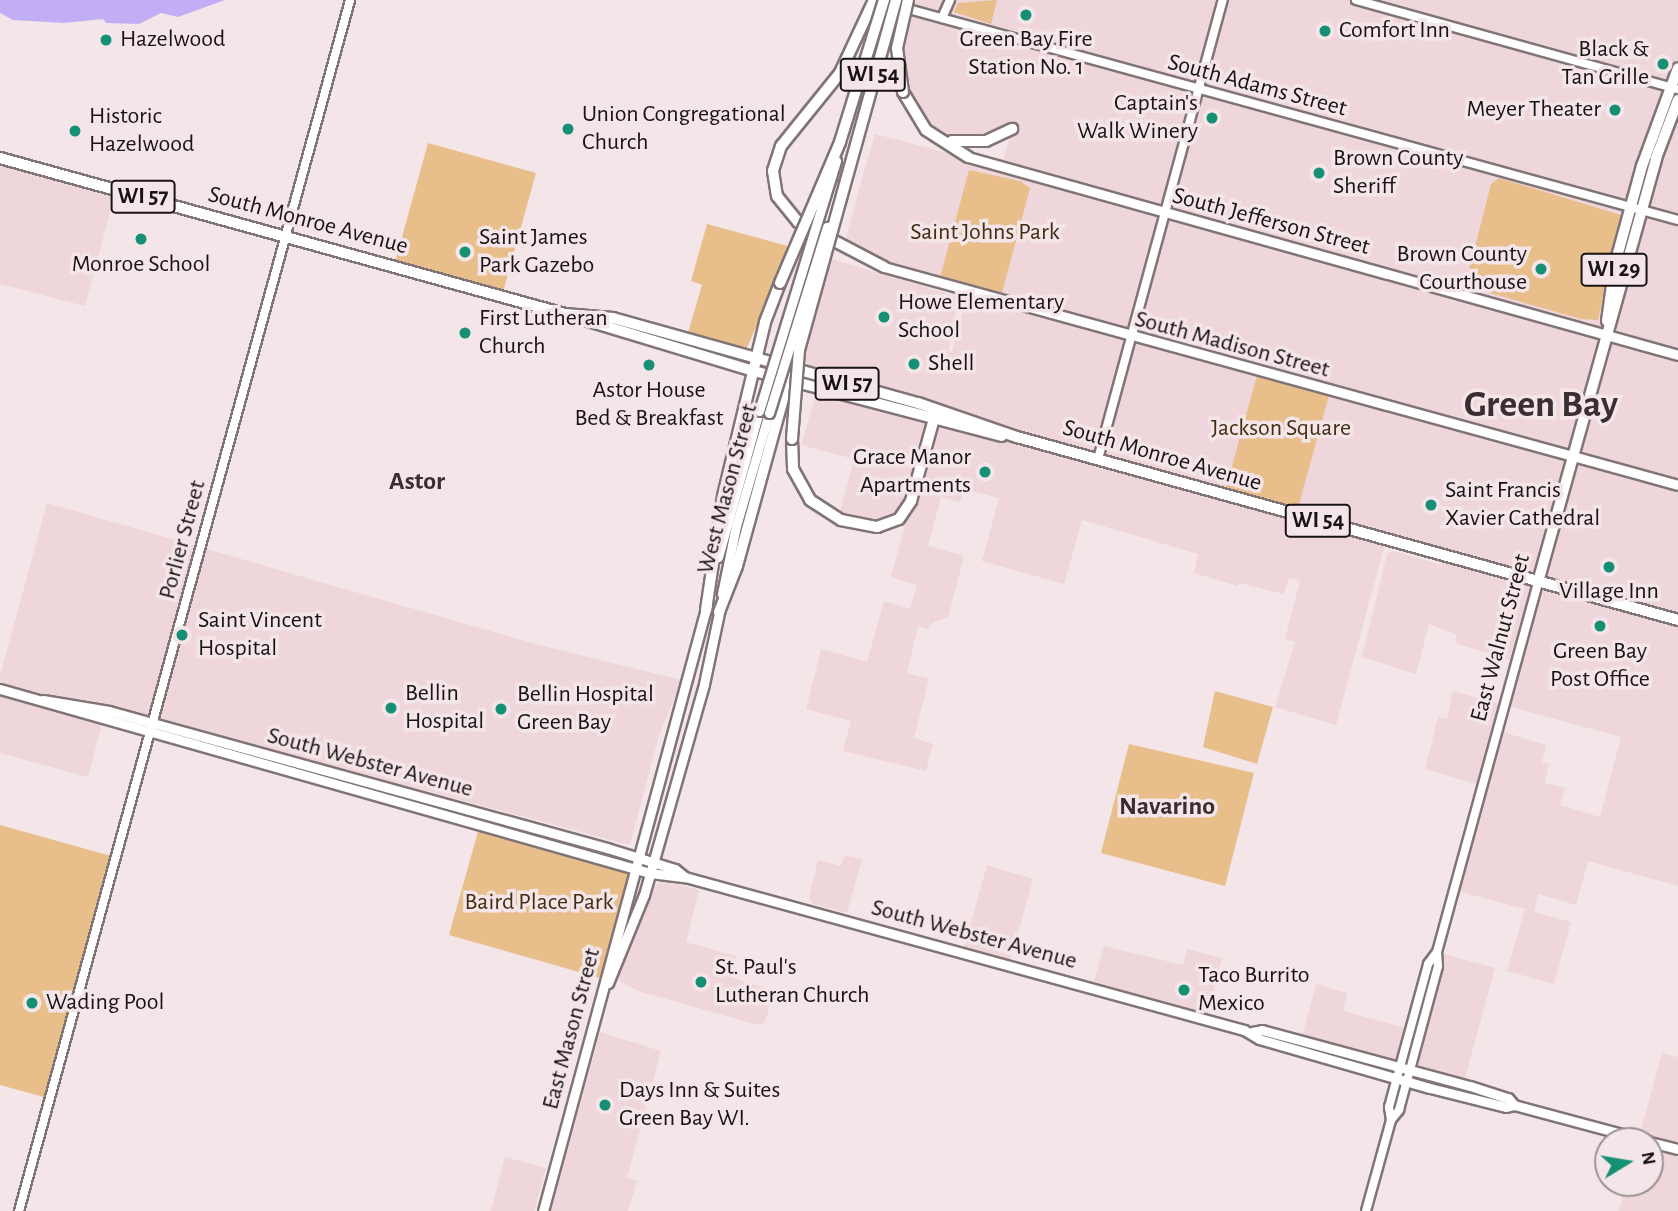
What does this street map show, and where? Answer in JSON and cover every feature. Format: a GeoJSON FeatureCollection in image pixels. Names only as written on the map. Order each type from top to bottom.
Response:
{"type":"FeatureCollection","features":[{"type":"Feature","properties":{"kind":"main road"},"geometry":{"type":"LineString","coordinates":[[874,0],[840,73],[786,139],[775,160],[774,184],[788,213],[884,267]]}},
{"type":"Feature","properties":{"kind":"main road","name":"West Mason Street"},"geometry":{"type":"LineString","coordinates":[[641,858],[706,610],[840,142],[884,0]]}},
{"type":"Feature","properties":{"kind":"main road","name":"West Mason Street"},"geometry":{"type":"LineString","coordinates":[[604,987],[633,927],[650,873],[704,684],[736,526],[764,412],[851,150],[896,0]]}},
{"type":"Feature","properties":{"kind":"main road"},"geometry":{"type":"LineString","coordinates":[[908,0],[897,48],[903,92],[918,119],[936,137],[968,157]]}},
{"type":"Feature","properties":{"kind":"main road","name":"East Walnut Street"},"geometry":{"type":"LineString","coordinates":[[1605,335],[1615,264],[1631,207],[1674,88],[1678,68]]}},
{"type":"Feature","properties":{"kind":"main road","name":"East Walnut Street"},"geometry":{"type":"LineString","coordinates":[[1538,582],[1605,335],[1678,100]]}},
{"type":"Feature","properties":{"kind":"main road"},"geometry":{"type":"LineString","coordinates":[[936,137],[979,143],[1012,129]]}},
{"type":"Feature","properties":{"kind":"main road","name":"WI 54"},"geometry":{"type":"LineString","coordinates":[[757,359],[780,283],[840,142]]}},
{"type":"Feature","properties":{"kind":"main road","name":"WI 54"},"geometry":{"type":"LineString","coordinates":[[851,150],[796,363],[793,469],[802,489],[817,506],[841,520],[866,528],[899,519],[911,501],[935,415]]}},
{"type":"Feature","properties":{"kind":"main road","name":"South Jefferson Street"},"geometry":{"type":"LineString","coordinates":[[968,157],[1678,355]]}},
{"type":"Feature","properties":{"kind":"main road","name":"South Monroe Avenue"},"geometry":{"type":"LineString","coordinates":[[0,158],[565,314],[754,372],[790,375],[1678,620]]}},
{"type":"Feature","properties":{"kind":"main road","name":"South Madison Street"},"geometry":{"type":"LineString","coordinates":[[884,267],[1131,337],[1678,485]]}},
{"type":"Feature","properties":{"kind":"main road","name":"South Monroe Avenue"},"geometry":{"type":"LineString","coordinates":[[565,314],[613,318],[757,359],[817,388],[935,415]]}},
{"type":"Feature","properties":{"kind":"main road"},"geometry":{"type":"LineString","coordinates":[[706,610],[723,496],[757,359]]}},
{"type":"Feature","properties":{"kind":"main road"},"geometry":{"type":"LineString","coordinates":[[719,612],[769,453],[790,375]]}},
{"type":"Feature","properties":{"kind":"main road"},"geometry":{"type":"LineString","coordinates":[[769,453],[788,409],[806,391],[817,388]]}},
{"type":"Feature","properties":{"kind":"main road","name":"South Webster Avenue"},"geometry":{"type":"LineString","coordinates":[[0,688],[150,733],[638,870],[685,877],[1252,1032],[1262,1030],[1400,1067],[1508,1098],[1514,1105],[1506,1107],[1407,1081],[1259,1039],[1252,1032]]}},
{"type":"Feature","properties":{"kind":"main road","name":"South Webster Avenue"},"geometry":{"type":"LineString","coordinates":[[41,699],[153,723],[641,858],[685,877]]}},
{"type":"Feature","properties":{"kind":"main road","name":"East Mason Street"},"geometry":{"type":"LineString","coordinates":[[543,1211],[641,858]]}},
{"type":"Feature","properties":{"kind":"main road"},"geometry":{"type":"LineString","coordinates":[[1514,1105],[1596,1127]]}},
{"type":"Feature","properties":{"kind":"street","name":"Porlier Street"},"geometry":{"type":"LineString","coordinates":[[19,1211],[350,0]]}},
{"type":"Feature","properties":{"kind":"street","name":"South Adams Street"},"geometry":{"type":"LineString","coordinates":[[874,0],[1199,92],[1678,220]]}},
{"type":"Feature","properties":{"kind":"street"},"geometry":{"type":"LineString","coordinates":[[942,18],[950,0]]}},
{"type":"Feature","properties":{"kind":"street"},"geometry":{"type":"LineString","coordinates":[[1098,459],[1223,0]]}},
{"type":"Feature","properties":{"kind":"street"},"geometry":{"type":"LineString","coordinates":[[1356,0],[1674,88]]}},
{"type":"Feature","properties":{"kind":"street","name":"East Walnut Street"},"geometry":{"type":"LineString","coordinates":[[1366,1211],[1391,1121],[1399,1110],[1407,1081],[1438,966],[1437,952],[1538,582]]}},
{"type":"Feature","properties":{"kind":"street","name":"East Walnut Street"},"geometry":{"type":"LineString","coordinates":[[1391,1121],[1389,1107],[1428,964],[1437,952]]}},
{"type":"Feature","properties":{"kind":"shaded area"},"geometry":{"type":"Polygon","coordinates":[[[0,0],[225,0],[178,17],[161,13],[139,24],[106,23],[103,19],[64,23],[13,20],[0,13],[0,0]]]}},
{"type":"Feature","properties":{"kind":"shaded area"},"geometry":{"type":"Polygon","coordinates":[[[916,0],[1678,0],[1678,886],[1588,861],[1576,905],[1538,894],[1534,912],[1571,922],[1554,984],[1507,971],[1525,909],[1453,890],[1482,786],[1425,769],[1438,717],[1447,719],[1453,691],[1504,705],[1516,662],[1455,643],[1457,635],[1429,624],[1416,674],[1362,657],[1387,554],[1394,551],[1441,565],[1444,556],[1386,540],[1336,725],[1275,707],[1295,642],[1285,639],[1300,581],[1289,578],[1284,594],[1239,583],[1238,586],[1194,573],[1198,554],[1082,520],[1064,584],[982,561],[999,498],[964,489],[960,502],[941,497],[928,546],[964,556],[948,618],[935,621],[927,629],[918,626],[907,673],[929,679],[914,738],[933,744],[926,771],[843,751],[851,721],[806,709],[821,649],[867,662],[884,601],[910,609],[917,585],[891,577],[911,504],[889,524],[840,512],[854,459],[801,445],[818,388],[872,403],[876,388],[800,366],[828,258],[959,297],[948,351],[952,352],[968,292],[844,246],[859,189],[875,134],[1001,167],[1012,130],[979,143],[936,137],[908,105],[904,46],[916,0]],[[1504,705],[1497,730],[1546,745],[1542,762],[1549,764],[1545,783],[1565,788],[1560,805],[1600,817],[1621,737],[1504,705]]]}},
{"type":"Feature","properties":{"kind":"shaded area"},"geometry":{"type":"Polygon","coordinates":[[[0,164],[114,198],[85,306],[0,284],[0,164]]]}},
{"type":"Feature","properties":{"kind":"shaded area"},"geometry":{"type":"Polygon","coordinates":[[[47,503],[539,645],[682,680],[658,738],[630,845],[107,706],[88,777],[0,753],[0,676],[47,503]]]}},
{"type":"Feature","properties":{"kind":"shaded area"},"geometry":{"type":"Polygon","coordinates":[[[845,855],[862,859],[847,913],[813,904],[809,897],[818,860],[841,866],[845,855]]]}},
{"type":"Feature","properties":{"kind":"shaded area"},"geometry":{"type":"Polygon","coordinates":[[[987,865],[1033,879],[1009,965],[963,952],[987,865]]]}},
{"type":"Feature","properties":{"kind":"shaded area"},"geometry":{"type":"Polygon","coordinates":[[[665,881],[699,890],[686,942],[736,956],[730,977],[774,991],[765,1022],[758,1025],[638,991],[620,981],[618,974],[654,886],[665,881]]]}},
{"type":"Feature","properties":{"kind":"shaded area"},"geometry":{"type":"Polygon","coordinates":[[[1104,946],[1183,965],[1187,949],[1222,958],[1206,1019],[1092,988],[1104,946]]]}},
{"type":"Feature","properties":{"kind":"shaded area"},"geometry":{"type":"Polygon","coordinates":[[[1437,952],[1495,968],[1463,1085],[1301,1041],[1316,984],[1347,993],[1343,1011],[1420,1032],[1437,952]]]}},
{"type":"Feature","properties":{"kind":"shaded area"},"geometry":{"type":"Polygon","coordinates":[[[600,1032],[661,1051],[627,1178],[637,1181],[628,1211],[551,1211],[600,1032]]]}},
{"type":"Feature","properties":{"kind":"shaded area"},"geometry":{"type":"Polygon","coordinates":[[[1662,1053],[1678,1057],[1678,1211],[1619,1211],[1622,1197],[1664,1197],[1664,1127],[1642,1127],[1662,1053]]]}},
{"type":"Feature","properties":{"kind":"shaded area"},"geometry":{"type":"Polygon","coordinates":[[[505,1157],[546,1168],[534,1211],[491,1211],[505,1157]]]}},
{"type":"Feature","properties":{"kind":"green space"},"geometry":{"type":"Polygon","coordinates":[[[997,0],[991,24],[954,12],[958,3],[997,0]]]}},
{"type":"Feature","properties":{"kind":"green space"},"geometry":{"type":"Polygon","coordinates":[[[428,143],[536,173],[502,296],[394,266],[428,143]]]}},
{"type":"Feature","properties":{"kind":"green space","name":"Saint Johns Park"},"geometry":{"type":"Polygon","coordinates":[[[969,170],[1020,181],[1030,188],[1001,297],[940,278],[969,170]]]}},
{"type":"Feature","properties":{"kind":"green space"},"geometry":{"type":"Polygon","coordinates":[[[1499,178],[1621,215],[1598,320],[1581,319],[1465,286],[1491,184],[1499,178]]]}},
{"type":"Feature","properties":{"kind":"green space"},"geometry":{"type":"Polygon","coordinates":[[[707,224],[791,247],[746,350],[687,336],[702,285],[691,281],[707,224]]]}},
{"type":"Feature","properties":{"kind":"green space","name":"Jackson Square"},"geometry":{"type":"Polygon","coordinates":[[[1258,372],[1330,392],[1296,515],[1224,495],[1258,372]]]}},
{"type":"Feature","properties":{"kind":"green space"},"geometry":{"type":"Polygon","coordinates":[[[1215,691],[1273,707],[1257,764],[1203,747],[1215,691]]]}},
{"type":"Feature","properties":{"kind":"green space"},"geometry":{"type":"Polygon","coordinates":[[[1129,744],[1254,773],[1225,886],[1101,853],[1129,744]]]}},
{"type":"Feature","properties":{"kind":"green space"},"geometry":{"type":"Polygon","coordinates":[[[0,825],[111,856],[44,1097],[0,1085],[0,825]]]}},
{"type":"Feature","properties":{"kind":"green space","name":"Baird Place Park"},"geometry":{"type":"Polygon","coordinates":[[[479,828],[630,871],[600,978],[449,935],[479,828]]]}},
{"type":"Feature","properties":{"kind":"place","name":"Green Bay Fire Station No. 1"},"geometry":{"type":"Point","coordinates":[1026,15]}},
{"type":"Feature","properties":{"kind":"place","name":"Comfort Inn"},"geometry":{"type":"Point","coordinates":[1325,31]}},
{"type":"Feature","properties":{"kind":"place","name":"Hazelwood"},"geometry":{"type":"Point","coordinates":[106,40]}},
{"type":"Feature","properties":{"kind":"place","name":"Black & Tan Grille"},"geometry":{"type":"Point","coordinates":[1663,64]}},
{"type":"Feature","properties":{"kind":"place","name":"Meyer Theater"},"geometry":{"type":"Point","coordinates":[1615,110]}},
{"type":"Feature","properties":{"kind":"place","name":"Captain's Walk Winery"},"geometry":{"type":"Point","coordinates":[1212,118]}},
{"type":"Feature","properties":{"kind":"place","name":"Union Congregational Church"},"geometry":{"type":"Point","coordinates":[568,129]}},
{"type":"Feature","properties":{"kind":"place","name":"Historic Hazelwood"},"geometry":{"type":"Point","coordinates":[75,131]}},
{"type":"Feature","properties":{"kind":"place","name":"Brown County Sheriff"},"geometry":{"type":"Point","coordinates":[1319,173]}},
{"type":"Feature","properties":{"kind":"place","name":"Monroe School"},"geometry":{"type":"Point","coordinates":[141,239]}},
{"type":"Feature","properties":{"kind":"place","name":"Saint James Park Gazebo"},"geometry":{"type":"Point","coordinates":[465,252]}},
{"type":"Feature","properties":{"kind":"place","name":"Brown County Courthouse"},"geometry":{"type":"Point","coordinates":[1541,269]}},
{"type":"Feature","properties":{"kind":"place","name":"Howe Elementary School"},"geometry":{"type":"Point","coordinates":[884,317]}},
{"type":"Feature","properties":{"kind":"place","name":"First Lutheran Church"},"geometry":{"type":"Point","coordinates":[465,333]}},
{"type":"Feature","properties":{"kind":"place","name":"Shell"},"geometry":{"type":"Point","coordinates":[914,364]}},
{"type":"Feature","properties":{"kind":"place","name":"Astor House Bed & Breakfast"},"geometry":{"type":"Point","coordinates":[649,365]}},
{"type":"Feature","properties":{"kind":"place","name":"Grace Manor Apartments"},"geometry":{"type":"Point","coordinates":[985,472]}},
{"type":"Feature","properties":{"kind":"place","name":"Saint Francis Xavier Cathedral"},"geometry":{"type":"Point","coordinates":[1431,505]}},
{"type":"Feature","properties":{"kind":"place","name":"Village Inn"},"geometry":{"type":"Point","coordinates":[1609,567]}},
{"type":"Feature","properties":{"kind":"place","name":"Green Bay Post Office"},"geometry":{"type":"Point","coordinates":[1600,626]}},
{"type":"Feature","properties":{"kind":"place","name":"Saint Vincent Hospital"},"geometry":{"type":"Point","coordinates":[182,635]}},
{"type":"Feature","properties":{"kind":"place","name":"Bellin Hospital"},"geometry":{"type":"Point","coordinates":[391,708]}},
{"type":"Feature","properties":{"kind":"place","name":"Bellin Hospital Green Bay"},"geometry":{"type":"Point","coordinates":[501,709]}},
{"type":"Feature","properties":{"kind":"place","name":"St. Paul's Lutheran Church"},"geometry":{"type":"Point","coordinates":[701,982]}},
{"type":"Feature","properties":{"kind":"place","name":"Taco Burrito Mexico"},"geometry":{"type":"Point","coordinates":[1184,990]}},
{"type":"Feature","properties":{"kind":"place","name":"Wading Pool"},"geometry":{"type":"Point","coordinates":[32,1003]}},
{"type":"Feature","properties":{"kind":"place","name":"Days Inn & Suites Green Bay WI."},"geometry":{"type":"Point","coordinates":[605,1105]}},
{"type":"Feature","properties":{"kind":"district","name":"Green Bay"},"geometry":{"type":"Point","coordinates":[1541,406]}},
{"type":"Feature","properties":{"kind":"district","name":"Astor"},"geometry":{"type":"Point","coordinates":[417,482]}},
{"type":"Feature","properties":{"kind":"district","name":"Navarino"},"geometry":{"type":"Point","coordinates":[1167,807]}}]}
